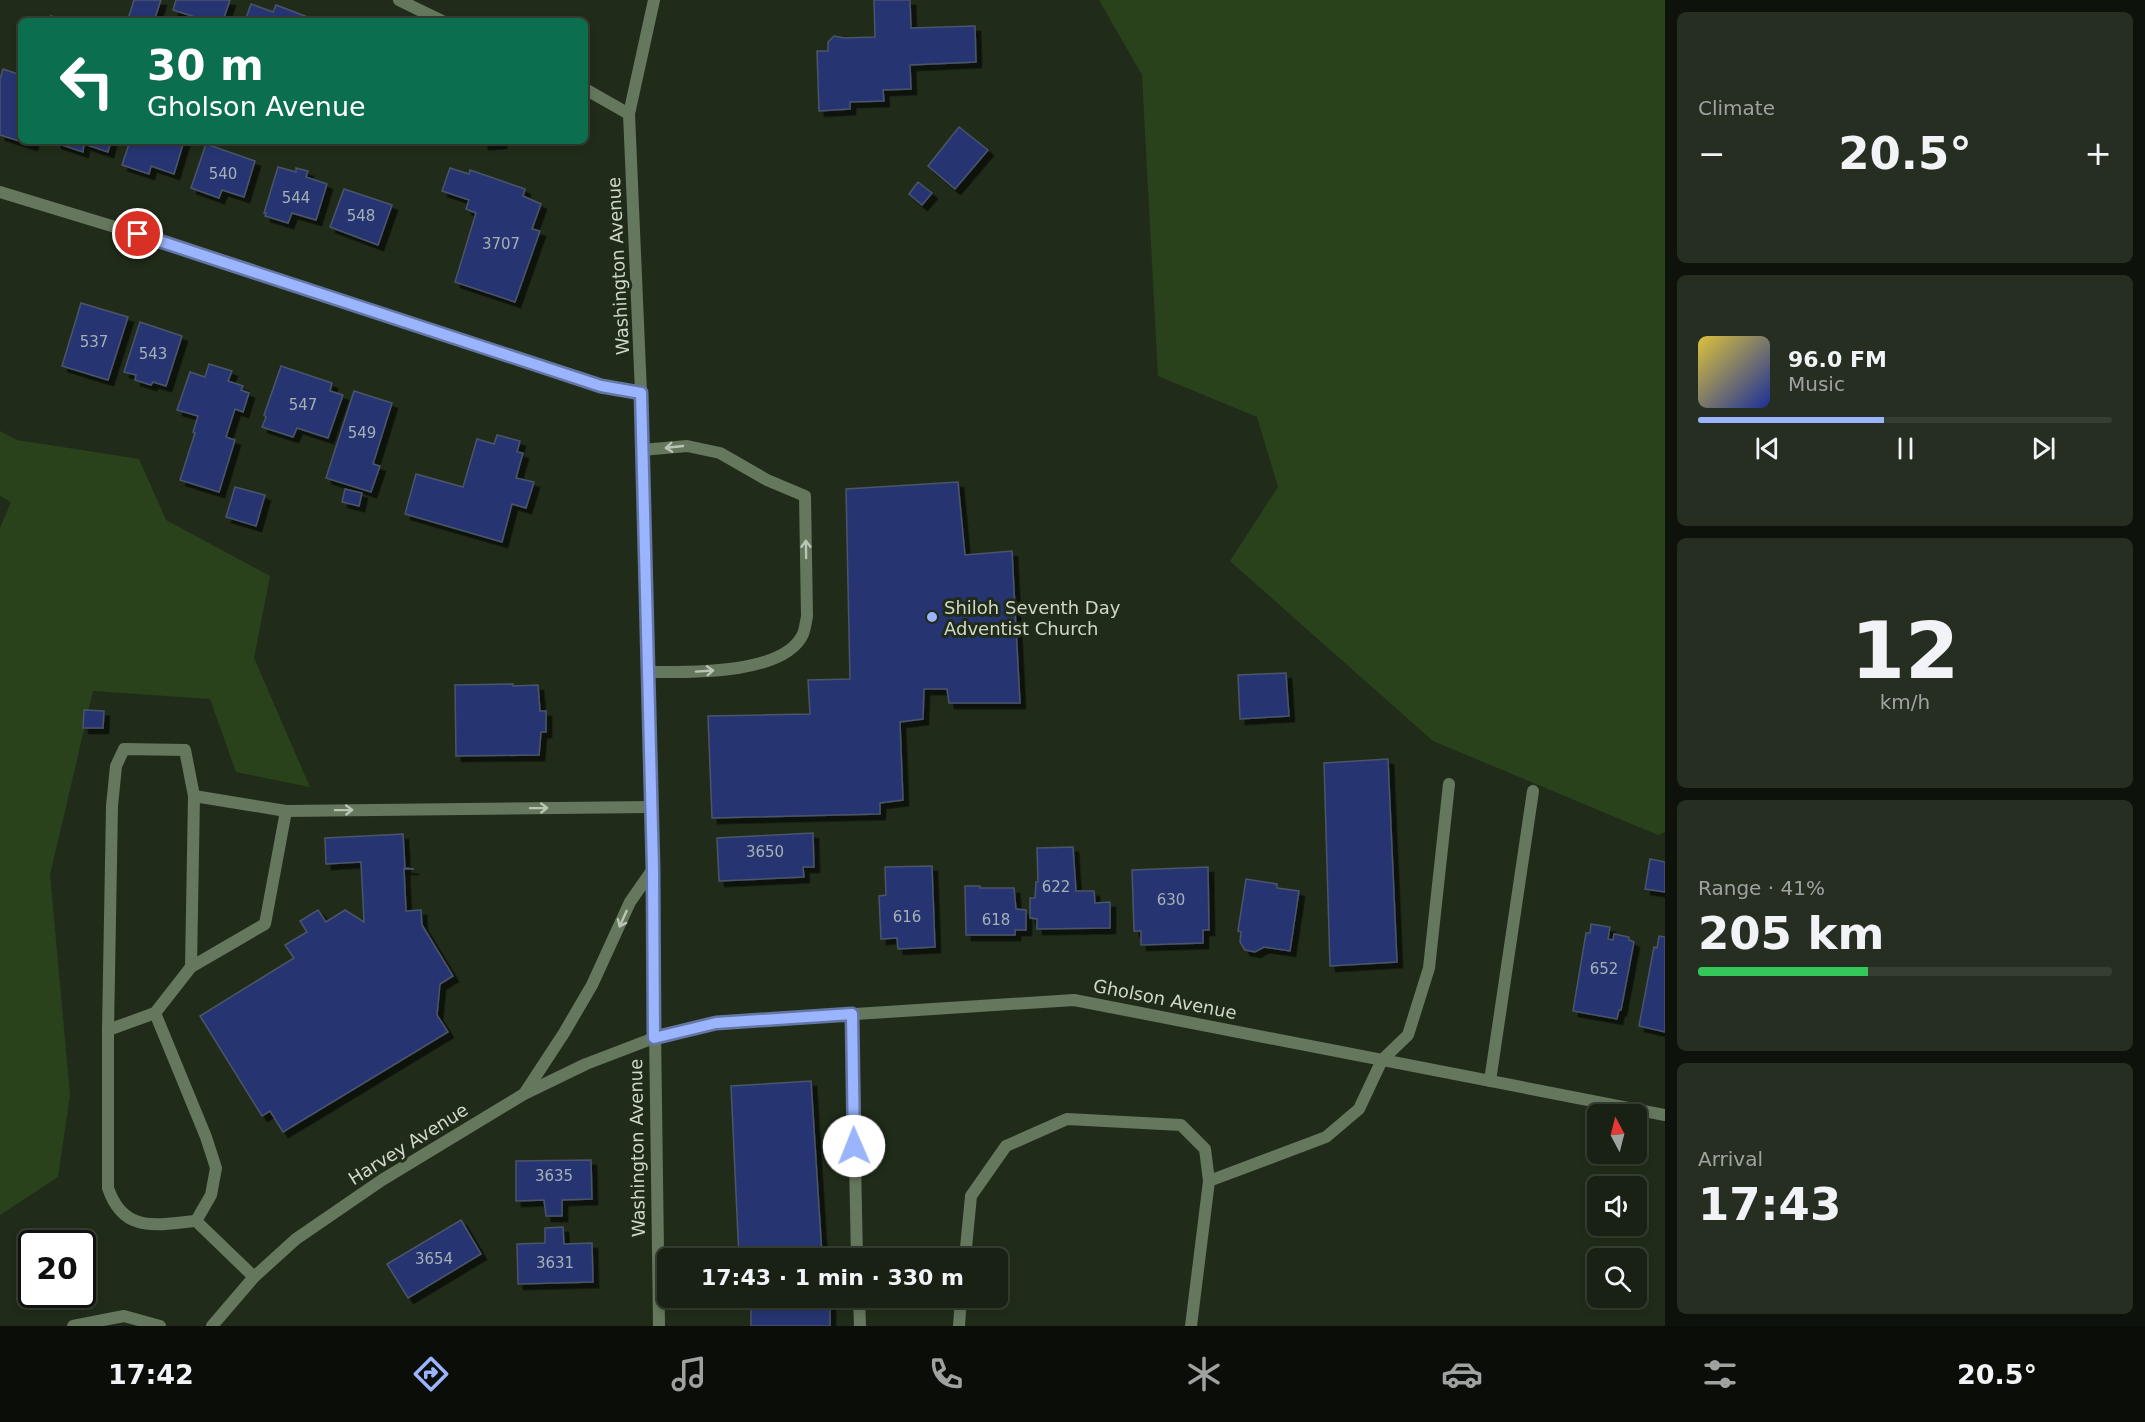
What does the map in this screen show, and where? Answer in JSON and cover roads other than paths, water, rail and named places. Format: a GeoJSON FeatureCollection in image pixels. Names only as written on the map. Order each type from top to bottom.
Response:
{"type":"FeatureCollection","features":[{"type":"Feature","properties":{"kind":"street"},"geometry":{"type":"LineString","coordinates":[[399,0],[436,18]]}},
{"type":"Feature","properties":{"kind":"street","name":"Washington Avenue"},"geometry":{"type":"LineString","coordinates":[[654,0],[629,114],[641,393],[652,807],[654,1038],[662,1248]]}},
{"type":"Feature","properties":{"kind":"street"},"geometry":{"type":"LineString","coordinates":[[588,91],[629,114]]}},
{"type":"Feature","properties":{"kind":"street"},"geometry":{"type":"LineString","coordinates":[[0,192],[115,227],[601,386],[641,393]]}},
{"type":"Feature","properties":{"kind":"street"},"geometry":{"type":"LineString","coordinates":[[642,450],[687,446],[720,453],[767,480],[805,496],[807,616],[803,635],[789,651],[763,663],[707,672],[647,672]]}},
{"type":"Feature","properties":{"kind":"street"},"geometry":{"type":"LineString","coordinates":[[191,967],[194,796],[185,750],[124,749],[116,766],[112,806],[108,1188],[122,1211],[146,1226],[196,1221],[254,1277]]}},
{"type":"Feature","properties":{"kind":"street"},"geometry":{"type":"LineString","coordinates":[[1209,1181],[1326,1137],[1359,1109],[1382,1060],[1408,1035],[1429,969],[1449,784]]}},
{"type":"Feature","properties":{"kind":"street"},"geometry":{"type":"LineString","coordinates":[[1491,1081],[1533,791]]}},
{"type":"Feature","properties":{"kind":"street"},"geometry":{"type":"LineString","coordinates":[[194,796],[286,811],[652,807]]}},
{"type":"Feature","properties":{"kind":"street"},"geometry":{"type":"LineString","coordinates":[[108,1030],[155,1012],[191,967],[265,924],[286,811]]}},
{"type":"Feature","properties":{"kind":"street"},"geometry":{"type":"LineString","coordinates":[[524,1094],[592,985],[630,902],[653,869]]}},
{"type":"Feature","properties":{"kind":"street","name":"Gholson Avenue"},"geometry":{"type":"LineString","coordinates":[[654,1038],[716,1023],[1074,1000],[1665,1115]]}},
{"type":"Feature","properties":{"kind":"street"},"geometry":{"type":"LineString","coordinates":[[155,1012],[206,1137],[216,1168],[212,1195],[196,1221]]}},
{"type":"Feature","properties":{"kind":"street"},"geometry":{"type":"LineString","coordinates":[[852,1014],[858,1248]]}},
{"type":"Feature","properties":{"kind":"street","name":"Harvey Avenue"},"geometry":{"type":"LineString","coordinates":[[212,1326],[254,1277],[296,1239],[382,1180],[524,1094],[586,1064],[654,1038]]}},
{"type":"Feature","properties":{"kind":"street"},"geometry":{"type":"LineString","coordinates":[[966,1248],[971,1196],[1006,1146],[1067,1119],[1181,1125],[1205,1149],[1209,1181],[1191,1326]]}},
{"type":"Feature","properties":{"kind":"street","name":"Washington Avenue"},"geometry":{"type":"LineString","coordinates":[[659,1326],[661,1308]]}},
{"type":"Feature","properties":{"kind":"street"},"geometry":{"type":"LineString","coordinates":[[859,1308],[860,1326]]}},
{"type":"Feature","properties":{"kind":"street"},"geometry":{"type":"LineString","coordinates":[[959,1326],[960,1308]]}},
{"type":"Feature","properties":{"kind":"street"},"geometry":{"type":"LineString","coordinates":[[73,1326],[124,1316],[160,1326]]}},
{"type":"Feature","properties":{"kind":"place","name":"Shiloh Seventh Day Adventist Church"},"geometry":{"type":"Point","coordinates":[932,617]}}]}
